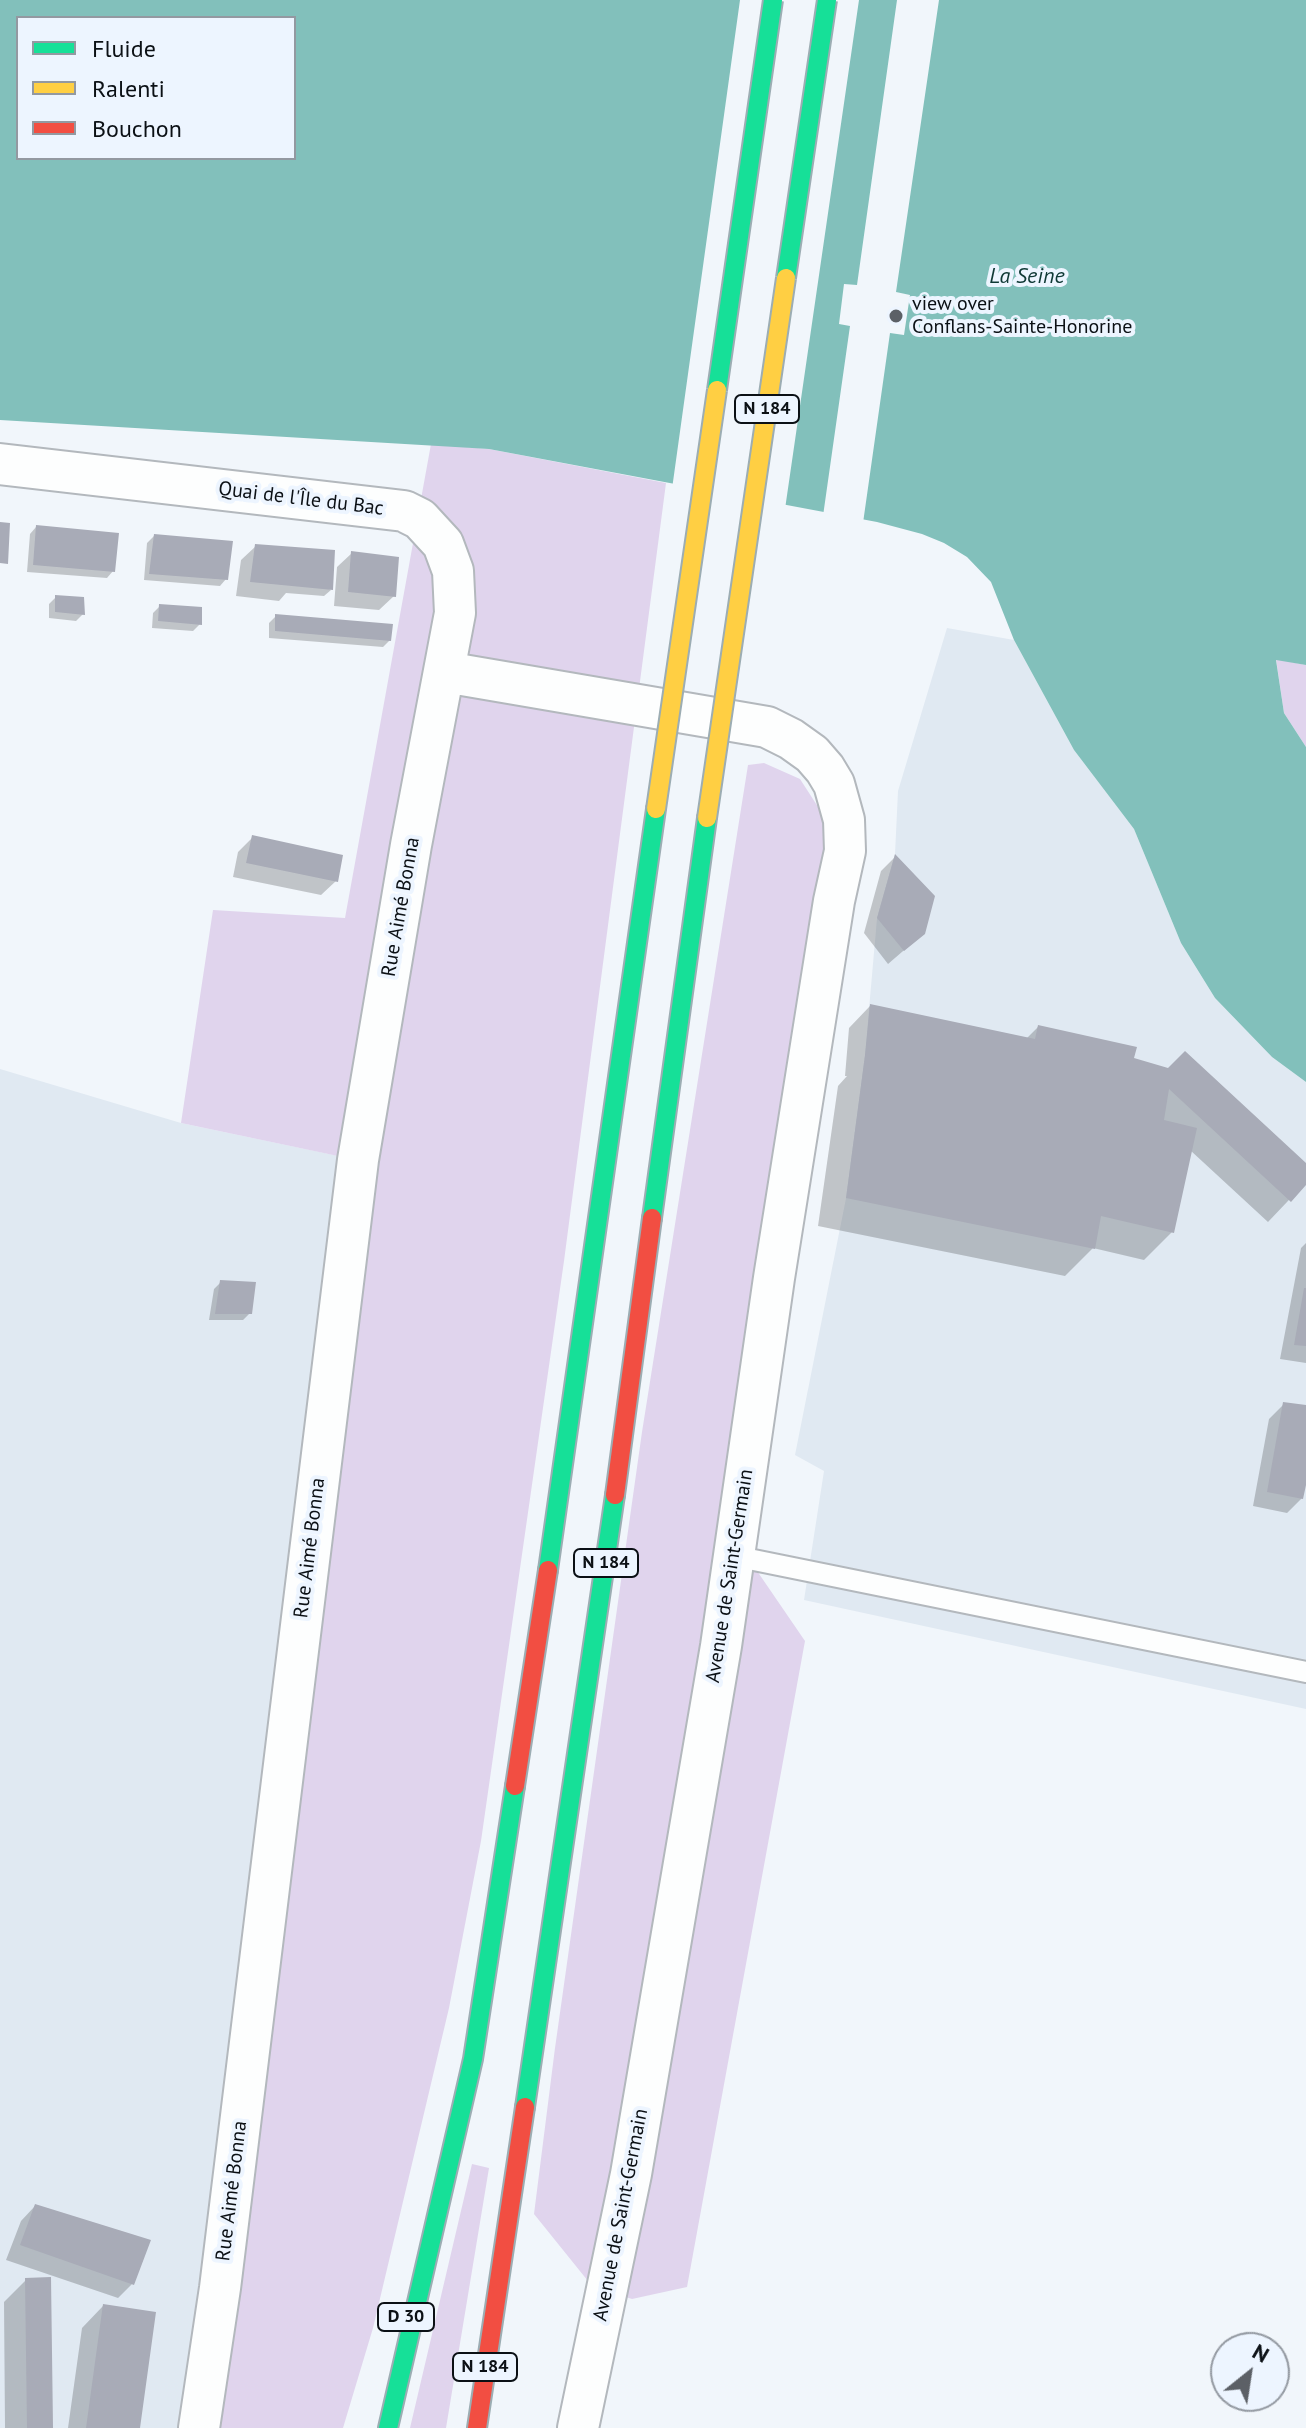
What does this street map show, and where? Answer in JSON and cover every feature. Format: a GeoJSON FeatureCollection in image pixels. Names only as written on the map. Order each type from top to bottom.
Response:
{"type":"FeatureCollection","features":[{"type":"Feature","properties":{"kind":"main road","name":"N 184"},"geometry":{"type":"LineString","coordinates":[[388,2428],[478,2029],[544,1599],[773,0]]}},
{"type":"Feature","properties":{"kind":"main road","name":"N 184"},"geometry":{"type":"LineString","coordinates":[[477,2428],[604,1574],[707,818],[827,0]]}},
{"type":"Feature","properties":{"kind":"main road","name":"D 30"},"geometry":{"type":"LineString","coordinates":[[373,2428],[440,2206]]}},
{"type":"Feature","properties":{"kind":"street","name":"Quai de l'Île du Bac"},"geometry":{"type":"LineString","coordinates":[[0,464],[404,511],[420,519],[443,544],[453,571],[455,613],[445,672]]}},
{"type":"Feature","properties":{"kind":"street","name":"Avenue de Saint-Germain"},"geometry":{"type":"LineString","coordinates":[[445,672],[767,727],[812,754],[825,769],[834,784],[844,820],[845,851],[831,917],[776,1262],[734,1556],[631,2174],[578,2428]]}},
{"type":"Feature","properties":{"kind":"street","name":"Rue Aimé Bonna"},"geometry":{"type":"LineString","coordinates":[[199,2428],[220,2288],[358,1160],[411,845],[445,672]]}},
{"type":"Feature","properties":{"kind":"lane"},"geometry":{"type":"LineString","coordinates":[[734,1556],[1306,1672]]}},
{"type":"Feature","properties":{"kind":"shaded area"},"geometry":{"type":"Polygon","coordinates":[[[431,444],[489,449],[666,483],[564,1261],[481,1841],[449,2008],[373,2328],[343,2428],[199,2428],[357,1160],[181,1123],[213,910],[345,918],[431,444]]]}},
{"type":"Feature","properties":{"kind":"shaded area"},"geometry":{"type":"Polygon","coordinates":[[[947,628],[1014,640],[1074,750],[1134,829],[1181,943],[1215,998],[1272,1057],[1306,1082],[1306,1709],[804,1600],[824,1471],[795,1455],[846,1198],[865,1055],[877,918],[895,854],[898,791],[947,628]]]}},
{"type":"Feature","properties":{"kind":"shaded area"},"geometry":{"type":"Polygon","coordinates":[[[1276,659],[1306,665],[1306,747],[1284,713],[1276,659]]]}},
{"type":"Feature","properties":{"kind":"shaded area"},"geometry":{"type":"Polygon","coordinates":[[[764,763],[800,779],[822,813],[827,830],[729,1530],[805,1641],[687,2287],[632,2299],[592,2286],[534,2214],[642,1432],[748,765],[764,763]]]}},
{"type":"Feature","properties":{"kind":"shaded area"},"geometry":{"type":"Polygon","coordinates":[[[0,1069],[181,1123],[358,1160],[199,2428],[0,2428],[0,1069]]]}},
{"type":"Feature","properties":{"kind":"shaded area"},"geometry":{"type":"Polygon","coordinates":[[[472,2164],[489,2168],[446,2428],[410,2428],[472,2164]]]}},
{"type":"Feature","properties":{"kind":"water","name":"La Seine"},"geometry":{"type":"Polygon","coordinates":[[[0,0],[1306,0],[1306,665],[1276,660],[1284,713],[1306,747],[1306,1082],[1272,1057],[1215,998],[1181,943],[1134,829],[1074,750],[1014,640],[991,582],[967,557],[922,534],[877,522],[489,449],[0,420],[0,0]]]}},
{"type":"Feature","properties":{"kind":"pier"},"geometry":{"type":"Polygon","coordinates":[[[740,0],[859,0],[785,509],[672,489],[740,0]]]}},
{"type":"Feature","properties":{"kind":"pier"},"geometry":{"type":"Polygon","coordinates":[[[897,0],[939,0],[896,292],[910,295],[904,335],[890,333],[863,523],[823,516],[850,326],[839,324],[844,284],[857,285],[897,0]]]}},
{"type":"Feature","properties":{"kind":"building"},"geometry":{"type":"Polygon","coordinates":[[[0,522],[10,523],[8,564],[0,563],[0,522]]]}},
{"type":"Feature","properties":{"kind":"building"},"geometry":{"type":"Polygon","coordinates":[[[36,525],[119,533],[115,572],[33,565],[36,525]]]}},
{"type":"Feature","properties":{"kind":"building"},"geometry":{"type":"Polygon","coordinates":[[[154,534],[233,541],[228,580],[149,574],[154,534]]]}},
{"type":"Feature","properties":{"kind":"building"},"geometry":{"type":"Polygon","coordinates":[[[255,544],[335,550],[333,590],[250,582],[255,544]]]}},
{"type":"Feature","properties":{"kind":"building"},"geometry":{"type":"Polygon","coordinates":[[[351,551],[399,557],[396,597],[348,592],[351,551]]]}},
{"type":"Feature","properties":{"kind":"building"},"geometry":{"type":"Polygon","coordinates":[[[55,595],[84,597],[85,615],[55,612],[55,595]]]}},
{"type":"Feature","properties":{"kind":"building"},"geometry":{"type":"Polygon","coordinates":[[[159,604],[202,607],[202,625],[158,621],[159,604]]]}},
{"type":"Feature","properties":{"kind":"building"},"geometry":{"type":"Polygon","coordinates":[[[275,614],[393,624],[391,641],[275,631],[275,614]]]}},
{"type":"Feature","properties":{"kind":"building"},"geometry":{"type":"Polygon","coordinates":[[[252,835],[343,855],[338,882],[246,863],[252,835]]]}},
{"type":"Feature","properties":{"kind":"building"},"geometry":{"type":"Polygon","coordinates":[[[895,854],[935,896],[925,934],[904,951],[877,918],[895,854]]]}},
{"type":"Feature","properties":{"kind":"building"},"geometry":{"type":"Polygon","coordinates":[[[870,1004],[1035,1039],[1038,1025],[1137,1047],[1134,1058],[1168,1068],[1185,1051],[1306,1163],[1306,1185],[1291,1202],[1169,1089],[1164,1120],[1197,1128],[1174,1233],[1101,1216],[1095,1249],[846,1198],[870,1004]]]}},
{"type":"Feature","properties":{"kind":"building"},"geometry":{"type":"Polygon","coordinates":[[[220,1280],[256,1282],[252,1314],[215,1314],[220,1280]]]}},
{"type":"Feature","properties":{"kind":"building"},"geometry":{"type":"Polygon","coordinates":[[[1306,1288],[1306,1346],[1294,1345],[1306,1288]]]}},
{"type":"Feature","properties":{"kind":"building"},"geometry":{"type":"Polygon","coordinates":[[[1283,1402],[1306,1405],[1306,1485],[1303,1499],[1267,1492],[1283,1402]]]}},
{"type":"Feature","properties":{"kind":"building"},"geometry":{"type":"Polygon","coordinates":[[[35,2204],[151,2240],[134,2285],[20,2245],[35,2204]]]}},
{"type":"Feature","properties":{"kind":"building"},"geometry":{"type":"Polygon","coordinates":[[[51,2277],[53,2428],[27,2428],[25,2278],[51,2277]]]}},
{"type":"Feature","properties":{"kind":"building"},"geometry":{"type":"Polygon","coordinates":[[[103,2304],[156,2312],[140,2428],[86,2428],[103,2304]]]}},
{"type":"Feature","properties":{"kind":"traffic: fast"},"geometry":{"type":"LineString","coordinates":[[717,390],[773,0]]}},
{"type":"Feature","properties":{"kind":"traffic: fast"},"geometry":{"type":"LineString","coordinates":[[786,278],[827,0]]}},
{"type":"Feature","properties":{"kind":"traffic: fast"},"geometry":{"type":"LineString","coordinates":[[548,1570],[656,809]]}},
{"type":"Feature","properties":{"kind":"traffic: fast"},"geometry":{"type":"LineString","coordinates":[[652,1218],[707,818]]}},
{"type":"Feature","properties":{"kind":"traffic: fast"},"geometry":{"type":"LineString","coordinates":[[525,2107],[615,1495]]}},
{"type":"Feature","properties":{"kind":"traffic: fast"},"geometry":{"type":"LineString","coordinates":[[388,2428],[473,2059],[515,1786]]}},
{"type":"Feature","properties":{"kind":"traffic: jam"},"geometry":{"type":"LineString","coordinates":[[615,1495],[652,1218]]}},
{"type":"Feature","properties":{"kind":"traffic: jam"},"geometry":{"type":"LineString","coordinates":[[515,1786],[548,1570]]}},
{"type":"Feature","properties":{"kind":"traffic: jam"},"geometry":{"type":"LineString","coordinates":[[477,2428],[525,2107]]}},
{"type":"Feature","properties":{"kind":"traffic: slow"},"geometry":{"type":"LineString","coordinates":[[707,818],[786,278]]}},
{"type":"Feature","properties":{"kind":"traffic: slow"},"geometry":{"type":"LineString","coordinates":[[656,809],[717,390]]}},
{"type":"Feature","properties":{"kind":"place","name":"view over Conflans-Sainte-Honorine"},"geometry":{"type":"Point","coordinates":[896,316]}}]}
